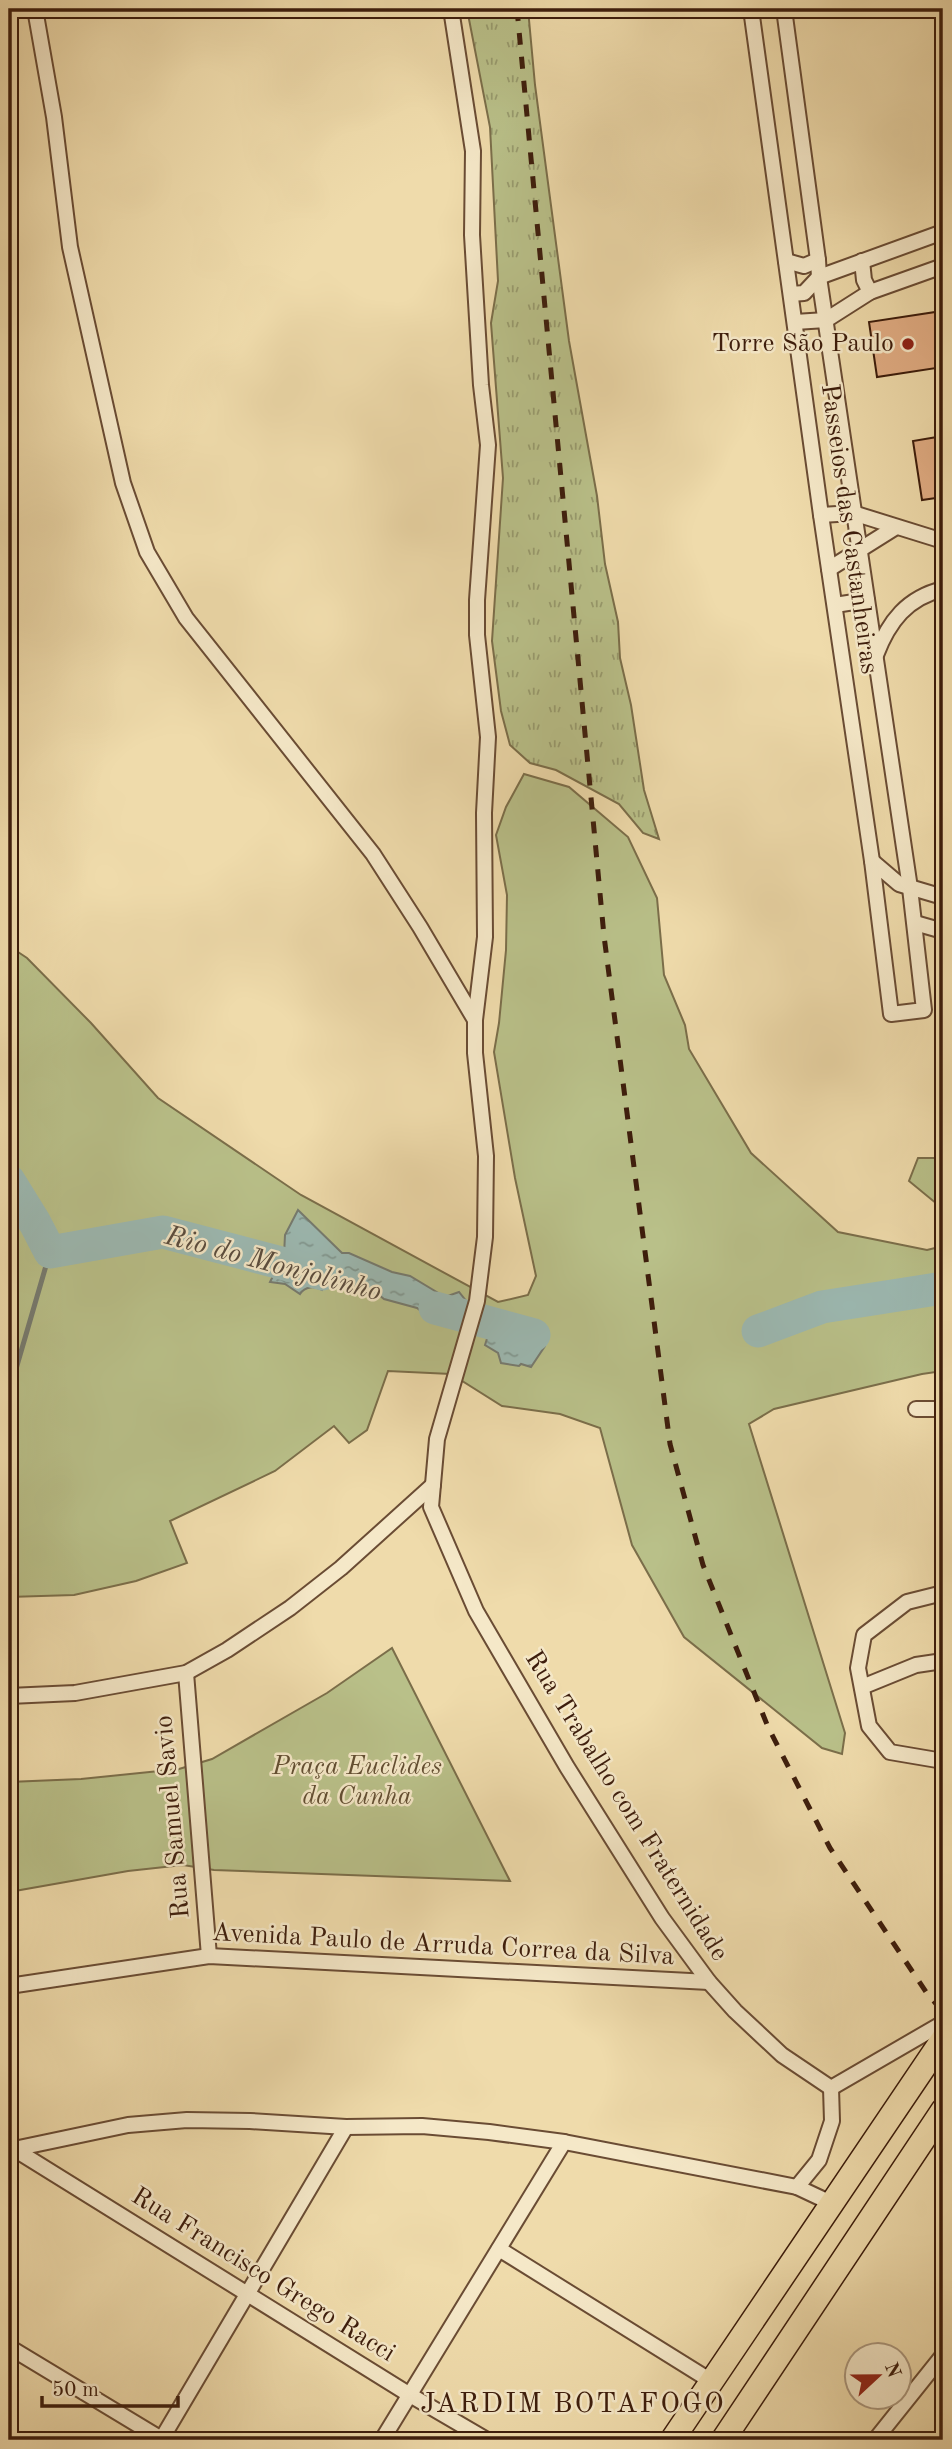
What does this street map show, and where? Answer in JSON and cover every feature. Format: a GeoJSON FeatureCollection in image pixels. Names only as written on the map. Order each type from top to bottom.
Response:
{"type":"FeatureCollection","features":[{"type":"Feature","properties":{"kind":"main road"},"geometry":{"type":"LineString","coordinates":[[672,2440],[943,2039]]}},
{"type":"Feature","properties":{"kind":"main road"},"geometry":{"type":"LineString","coordinates":[[723,2440],[943,2110]]}},
{"type":"Feature","properties":{"kind":"street"},"geometry":{"type":"LineString","coordinates":[[35,9],[54,117],[70,247],[123,483],[147,552],[186,618],[373,854],[475,1020]]}},
{"type":"Feature","properties":{"kind":"street","name":"Rua Trabalho com Fraternidade"},"geometry":{"type":"LineString","coordinates":[[451,9],[473,151],[472,235],[481,385],[488,445],[477,612],[488,737],[484,813],[485,937],[475,1020],[475,1053],[486,1156],[485,1237],[477,1301],[437,1439],[431,1507],[476,1611],[596,1814],[662,1918],[709,1982],[735,2011],[782,2055],[831,2088]]}},
{"type":"Feature","properties":{"kind":"street","name":"Passeios das Castanheiras"},"geometry":{"type":"LineString","coordinates":[[751,9],[821,514],[873,861],[891,1014],[924,1010],[915,923]]}},
{"type":"Feature","properties":{"kind":"street"},"geometry":{"type":"LineString","coordinates":[[784,9],[819,277],[915,923],[943,931]]}},
{"type":"Feature","properties":{"kind":"street"},"geometry":{"type":"LineString","coordinates":[[791,294],[804,293],[819,277],[943,232]]}},
{"type":"Feature","properties":{"kind":"street"},"geometry":{"type":"LineString","coordinates":[[786,261],[804,266],[818,260]]}},
{"type":"Feature","properties":{"kind":"street"},"geometry":{"type":"LineString","coordinates":[[862,261],[864,280],[870,292]]}},
{"type":"Feature","properties":{"kind":"street"},"geometry":{"type":"LineString","coordinates":[[795,322],[827,320],[870,292],[943,266]]}},
{"type":"Feature","properties":{"kind":"street"},"geometry":{"type":"LineString","coordinates":[[821,514],[853,513],[943,541]]}},
{"type":"Feature","properties":{"kind":"street"},"geometry":{"type":"LineString","coordinates":[[829,569],[896,527]]}},
{"type":"Feature","properties":{"kind":"street"},"geometry":{"type":"LineString","coordinates":[[875,657],[897,615],[917,598],[943,589]]}},
{"type":"Feature","properties":{"kind":"street"},"geometry":{"type":"LineString","coordinates":[[835,605],[867,600]]}},
{"type":"Feature","properties":{"kind":"street"},"geometry":{"type":"LineString","coordinates":[[873,861],[899,884],[943,897]]}},
{"type":"Feature","properties":{"kind":"street"},"geometry":{"type":"LineString","coordinates":[[916,1409],[943,1409]]}},
{"type":"Feature","properties":{"kind":"street"},"geometry":{"type":"LineString","coordinates":[[9,1696],[75,1693],[186,1673],[227,1650],[290,1608],[433,1486]]}},
{"type":"Feature","properties":{"kind":"street"},"geometry":{"type":"LineString","coordinates":[[943,1593],[907,1602],[864,1635],[858,1668],[869,1726],[890,1752],[943,1761]]}},
{"type":"Feature","properties":{"kind":"street"},"geometry":{"type":"LineString","coordinates":[[862,1687],[916,1665],[943,1661]]}},
{"type":"Feature","properties":{"kind":"street","name":"Rua Samuel Savio"},"geometry":{"type":"LineString","coordinates":[[186,1673],[209,1956]]}},
{"type":"Feature","properties":{"kind":"street","name":"Avenida Paulo de Arruda Correa da Silva"},"geometry":{"type":"LineString","coordinates":[[9,1986],[209,1956],[709,1982]]}},
{"type":"Feature","properties":{"kind":"street"},"geometry":{"type":"LineString","coordinates":[[797,2187],[819,2160],[832,2121],[831,2088],[943,2023]]}},
{"type":"Feature","properties":{"kind":"street","name":"Rua Francisco Grego Racci"},"geometry":{"type":"LineString","coordinates":[[346,2127],[187,2120],[128,2125],[13,2149],[487,2440]]}},
{"type":"Feature","properties":{"kind":"street"},"geometry":{"type":"LineString","coordinates":[[9,2347],[162,2440],[346,2127],[422,2126],[564,2142],[797,2187],[831,2203]]}},
{"type":"Feature","properties":{"kind":"street"},"geometry":{"type":"LineString","coordinates":[[382,2440],[564,2142]]}},
{"type":"Feature","properties":{"kind":"street"},"geometry":{"type":"LineString","coordinates":[[499,2249],[711,2381]]}},
{"type":"Feature","properties":{"kind":"street"},"geometry":{"type":"LineString","coordinates":[[875,2440],[943,2355]]}},
{"type":"Feature","properties":{"kind":"green space"},"geometry":{"type":"Polygon","coordinates":[[[467,9],[528,9],[535,85],[569,341],[597,496],[605,564],[618,622],[620,658],[631,705],[644,790],[659,839],[643,833],[619,804],[556,770],[530,763],[510,745],[501,711],[492,641],[503,478],[491,323],[498,281],[490,127],[467,9]]]}},
{"type":"Feature","properties":{"kind":"green space"},"geometry":{"type":"Polygon","coordinates":[[[524,774],[569,787],[628,837],[657,898],[664,975],[685,1025],[689,1049],[751,1153],[838,1232],[927,1250],[943,1246],[943,1371],[774,1409],[749,1424],[845,1733],[842,1754],[822,1748],[684,1637],[632,1545],[600,1428],[560,1414],[502,1406],[451,1374],[388,1371],[367,1430],[349,1443],[334,1426],[275,1471],[170,1521],[187,1563],[136,1581],[74,1595],[9,1597],[9,946],[27,958],[91,1023],[158,1098],[301,1195],[498,1302],[528,1295],[536,1276],[515,1178],[494,1052],[506,950],[507,895],[496,835],[506,807],[524,774]]]}},
{"type":"Feature","properties":{"kind":"green space"},"geometry":{"type":"Polygon","coordinates":[[[918,1158],[943,1158],[943,1209],[909,1181],[918,1158]]]}},
{"type":"Feature","properties":{"kind":"green space","name":"Praça Euclides da Cunha"},"geometry":{"type":"Polygon","coordinates":[[[392,1648],[510,1881],[214,1870],[183,1865],[128,1871],[9,1892],[9,1782],[81,1779],[179,1769],[212,1759],[327,1693],[392,1648]]]}},
{"type":"Feature","properties":{"kind":"water"},"geometry":{"type":"Polygon","coordinates":[[[298,1210],[342,1253],[349,1253],[392,1272],[410,1276],[445,1297],[459,1292],[471,1307],[467,1326],[446,1324],[439,1317],[430,1318],[417,1308],[384,1299],[379,1295],[373,1296],[350,1286],[325,1285],[322,1290],[310,1288],[300,1294],[285,1284],[270,1282],[284,1255],[285,1235],[298,1210]]]}},
{"type":"Feature","properties":{"kind":"water"},"geometry":{"type":"Polygon","coordinates":[[[522,1326],[541,1330],[545,1346],[531,1367],[501,1363],[498,1353],[485,1345],[490,1329],[506,1333],[522,1326]]]}},
{"type":"Feature","properties":{"kind":"building","name":"Torre São Paulo"},"geometry":{"type":"Polygon","coordinates":[[[942,311],[943,367],[877,377],[869,322],[942,311]]]}},
{"type":"Feature","properties":{"kind":"building"},"geometry":{"type":"Polygon","coordinates":[[[943,436],[943,497],[922,500],[913,441],[943,436]]]}},
{"type":"Feature","properties":{"kind":"waterway","name":"Rio do Monjolinho"},"geometry":{"type":"LineString","coordinates":[[9,1181],[50,1252],[163,1232],[323,1274]]}},
{"type":"Feature","properties":{"kind":"waterway"},"geometry":{"type":"LineString","coordinates":[[9,1393],[50,1252]]}},
{"type":"Feature","properties":{"kind":"waterway"},"geometry":{"type":"LineString","coordinates":[[758,1331],[822,1307],[943,1288]]}},
{"type":"Feature","properties":{"kind":"waterway","name":"Rio do Monjolinho"},"geometry":{"type":"LineString","coordinates":[[435,1308],[534,1335]]}},
{"type":"Feature","properties":{"kind":"railway"},"geometry":{"type":"LineString","coordinates":[[517,9],[604,936],[670,1444],[703,1565],[768,1727],[830,1848],[926,1992],[943,2012]]}},
{"type":"Feature","properties":{"kind":"place","name":"Torre São Paulo"},"geometry":{"type":"Point","coordinates":[908,344]}},
{"type":"Feature","properties":{"kind":"district","name":"JARDIM BOTAFOGO"},"geometry":{"type":"Point","coordinates":[573,2405]}}]}
